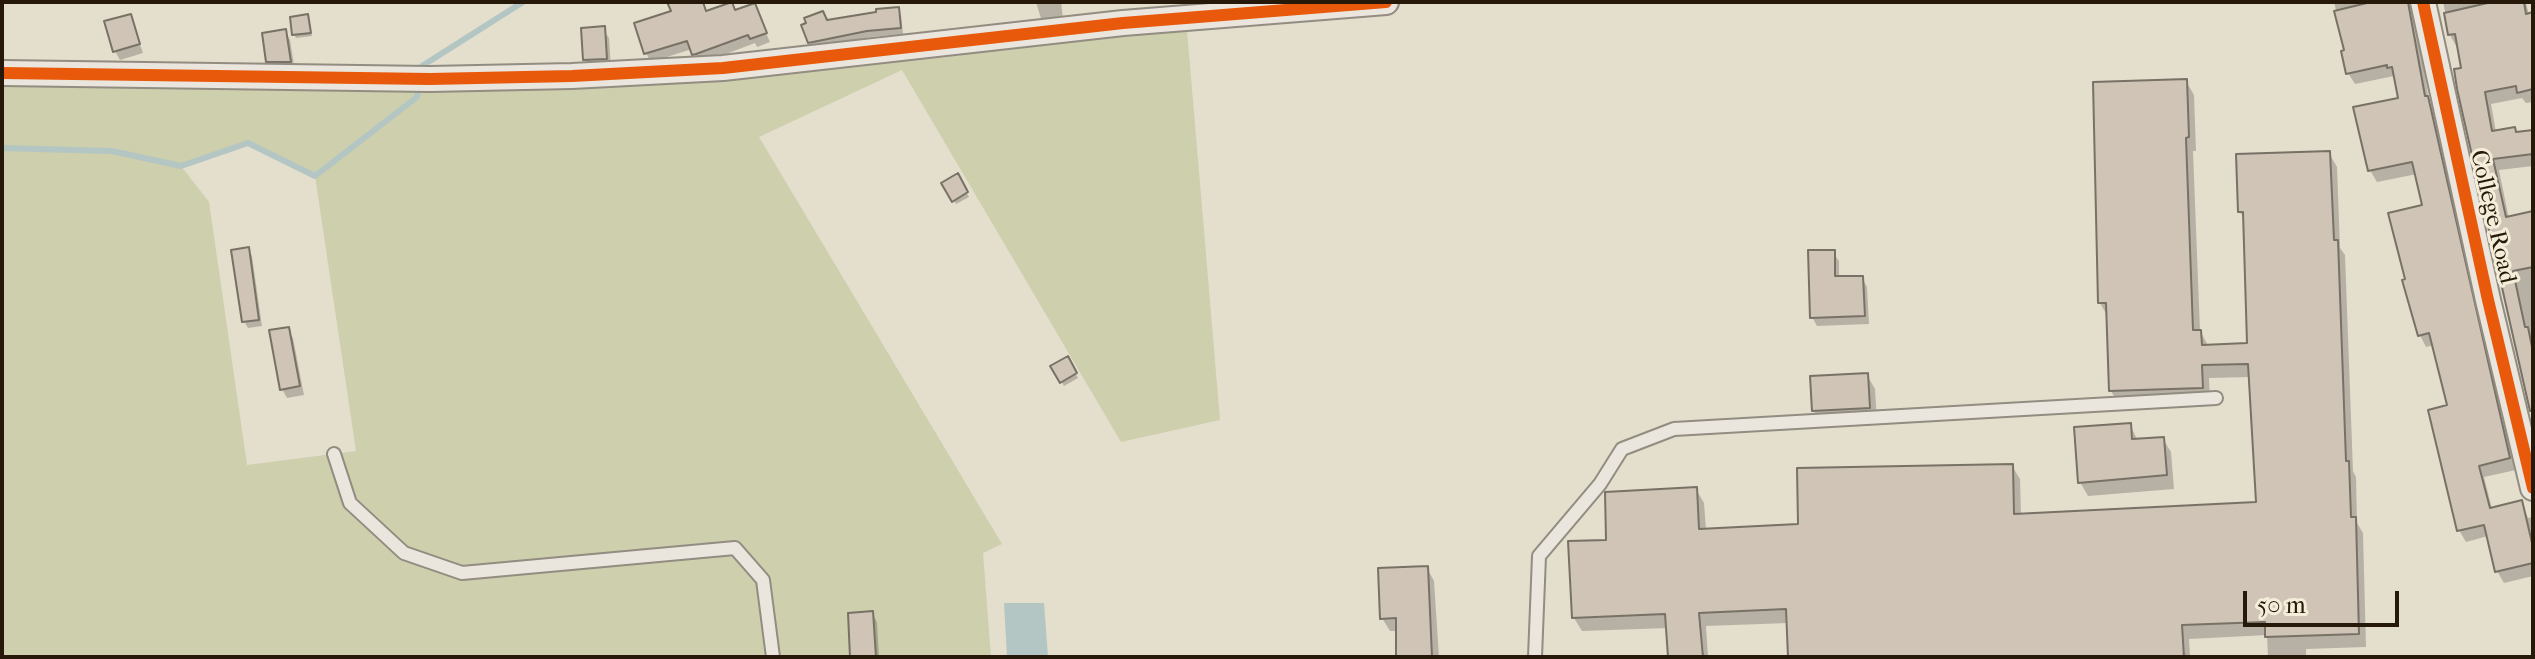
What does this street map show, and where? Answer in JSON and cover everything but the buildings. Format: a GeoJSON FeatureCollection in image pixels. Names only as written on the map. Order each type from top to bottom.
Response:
{"type":"FeatureCollection","features":[{"type":"Feature","properties":{"kind":"street"},"geometry":{"type":"LineString","coordinates":[[2,73],[404,79],[572,76],[723,68],[1121,12],[1386,2]]}},
{"type":"Feature","properties":{"kind":"street","name":"College Road"},"geometry":{"type":"LineString","coordinates":[[2423,2],[2533,488]]}},
{"type":"Feature","properties":{"kind":"lane"},"geometry":{"type":"LineString","coordinates":[[1535,657],[1539,556],[1600,484],[1622,449],[1674,429],[2216,398]]}},
{"type":"Feature","properties":{"kind":"lane"},"geometry":{"type":"LineString","coordinates":[[334,454],[350,503],[404,553],[462,573],[735,548],[763,580],[773,657]]}},
{"type":"Feature","properties":{"kind":"green space"},"geometry":{"type":"Polygon","coordinates":[[[1186,18],[1220,420],[1121,442],[902,70],[759,137],[1002,544],[983,553],[991,657],[2,657],[2,73],[723,68],[1186,18]],[[247,143],[181,166],[209,202],[247,465],[356,451],[315,176],[247,143]]]}},
{"type":"Feature","properties":{"kind":"shaded area"},"geometry":{"type":"Polygon","coordinates":[[[1004,603],[1044,603],[1048,657],[1007,657],[1004,603]]]}},
{"type":"Feature","properties":{"kind":"waterway"},"geometry":{"type":"LineString","coordinates":[[420,74],[422,66],[523,2]]}},
{"type":"Feature","properties":{"kind":"waterway"},"geometry":{"type":"LineString","coordinates":[[2,148],[112,151],[181,166],[248,143],[315,176],[417,97],[419,85]]}},
{"type":"Feature","properties":{"kind":"cycle path"},"geometry":{"type":"LineString","coordinates":[[2,73],[430,79],[572,76],[723,68],[1123,23],[1386,2]]}},
{"type":"Feature","properties":{"kind":"cycle path"},"geometry":{"type":"LineString","coordinates":[[2423,2],[2533,488]]}}]}
